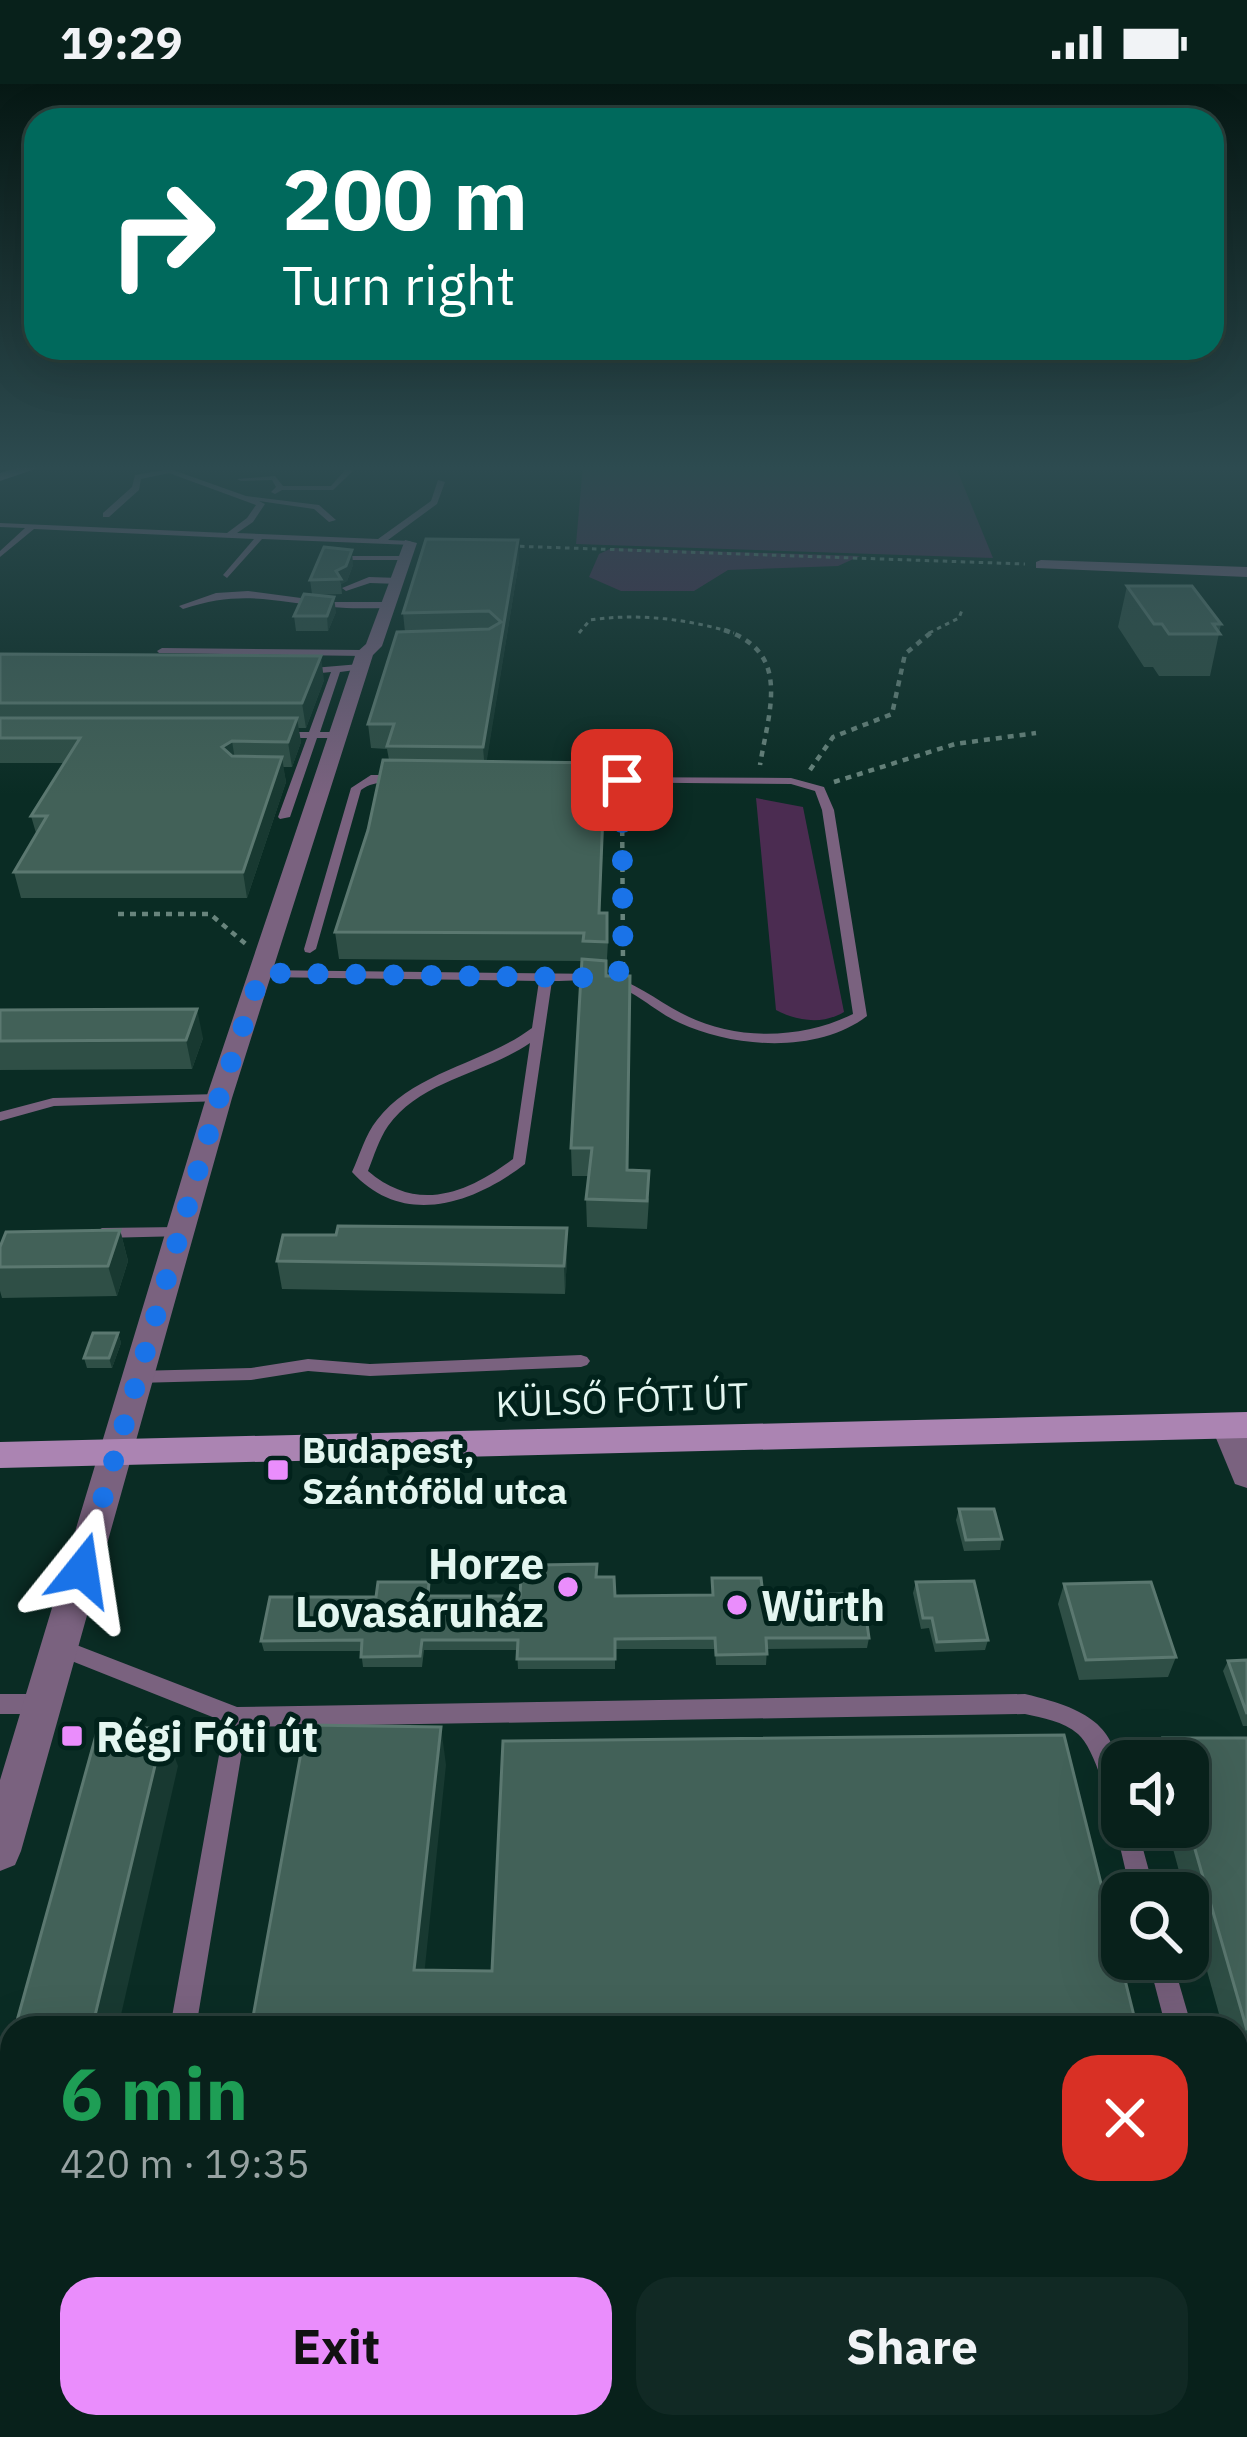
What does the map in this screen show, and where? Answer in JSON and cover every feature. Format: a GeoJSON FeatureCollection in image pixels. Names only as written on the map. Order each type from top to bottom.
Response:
{"type":"FeatureCollection","features":[{"type":"Feature","properties":{"kind":"main road","name":"KÜLSŐ FÓTI ÚT"},"geometry":{"type":"LineString","coordinates":[[0,1455],[1238,1425]]}},
{"type":"Feature","properties":{"kind":"street"},"geometry":{"type":"LineString","coordinates":[[0,1851],[62,1648],[113,1451],[264,963],[325,735],[366,657],[399,575]]}},
{"type":"Feature","properties":{"kind":"street"},"geometry":{"type":"LineString","coordinates":[[1238,1425],[1247,1474]]}},
{"type":"Feature","properties":{"kind":"lane"},"geometry":{"type":"LineString","coordinates":[[346,588],[378,575]]}},
{"type":"Feature","properties":{"kind":"lane"},"geometry":{"type":"LineString","coordinates":[[183,606],[239,593],[273,593],[315,603],[388,605]]}},
{"type":"Feature","properties":{"kind":"lane"},"geometry":{"type":"LineString","coordinates":[[162,652],[366,657]]}},
{"type":"Feature","properties":{"kind":"lane"},"geometry":{"type":"LineString","coordinates":[[291,672],[366,657]]}},
{"type":"Feature","properties":{"kind":"lane"},"geometry":{"type":"LineString","coordinates":[[268,735],[325,735]]}},
{"type":"Feature","properties":{"kind":"lane"},"geometry":{"type":"LineString","coordinates":[[284,817],[299,775],[325,735]]}},
{"type":"Feature","properties":{"kind":"lane"},"geometry":{"type":"LineString","coordinates":[[278,774],[299,775]]}},
{"type":"Feature","properties":{"kind":"lane"},"geometry":{"type":"LineString","coordinates":[[310,949],[356,788],[371,778],[417,778]]}},
{"type":"Feature","properties":{"kind":"lane"},"geometry":{"type":"LineString","coordinates":[[264,963],[606,978],[632,985],[696,1025],[785,1039],[832,1032],[860,1016],[828,810],[820,789],[791,781],[578,780]]}},
{"type":"Feature","properties":{"kind":"lane"},"geometry":{"type":"LineString","coordinates":[[537,1031],[518,1049],[414,1091],[382,1123],[360,1172],[376,1191],[411,1203],[454,1198],[498,1180],[520,1161],[546,977]]}},
{"type":"Feature","properties":{"kind":"lane"},"geometry":{"type":"LineString","coordinates":[[0,1117],[53,1102],[219,1098]]}},
{"type":"Feature","properties":{"kind":"lane"},"geometry":{"type":"LineString","coordinates":[[84,1234],[179,1232]]}},
{"type":"Feature","properties":{"kind":"lane"},"geometry":{"type":"LineString","coordinates":[[136,1377],[251,1374],[308,1365],[370,1370],[581,1361]]}},
{"type":"Feature","properties":{"kind":"lane"},"geometry":{"type":"LineString","coordinates":[[62,1648],[237,1717],[1025,1704],[1067,1712],[1101,1740]]}},
{"type":"Feature","properties":{"kind":"lane"},"geometry":{"type":"LineString","coordinates":[[0,1704],[44,1704]]}},
{"type":"Feature","properties":{"kind":"lane"},"geometry":{"type":"LineString","coordinates":[[186,2016],[237,1717]]}},
{"type":"Feature","properties":{"kind":"lane"},"geometry":{"type":"LineString","coordinates":[[1166,1980],[1176,2016]]}},
{"type":"Feature","properties":{"kind":"path"},"geometry":{"type":"LineString","coordinates":[[791,781],[811,770],[818,748],[832,735],[892,714],[899,661],[918,639],[959,618],[962,610]]}},
{"type":"Feature","properties":{"kind":"path"},"geometry":{"type":"LineString","coordinates":[[579,634],[590,620],[633,615],[745,635],[764,653],[770,678],[760,766],[732,781]]}},
{"type":"Feature","properties":{"kind":"path"},"geometry":{"type":"LineString","coordinates":[[820,789],[851,773],[955,743],[1036,733]]}},
{"type":"Feature","properties":{"kind":"path"},"geometry":{"type":"LineString","coordinates":[[606,978],[623,969],[622,780]]}},
{"type":"Feature","properties":{"kind":"path"},"geometry":{"type":"LineString","coordinates":[[118,914],[209,914],[264,963]]}},
{"type":"Feature","properties":{"kind":"shaded area"},"geometry":{"type":"Polygon","coordinates":[[[720,575],[694,591],[621,591],[589,577],[720,575]]]}},
{"type":"Feature","properties":{"kind":"shaded area"},"geometry":{"type":"Polygon","coordinates":[[[756,798],[803,807],[844,1012],[836,1016],[810,1020],[776,1010],[756,798]]]}},
{"type":"Feature","properties":{"kind":"building"},"geometry":{"type":"Polygon","coordinates":[[[312,575],[338,575],[341,579],[310,580],[312,575]]]}},
{"type":"Feature","properties":{"kind":"building"},"geometry":{"type":"Polygon","coordinates":[[[415,575],[512,575],[483,747],[387,746],[394,724],[368,724],[397,632],[489,629],[501,622],[489,611],[403,613],[415,575]]]}},
{"type":"Feature","properties":{"kind":"building"},"geometry":{"type":"Polygon","coordinates":[[[1127,586],[1192,586],[1221,624],[1213,624],[1220,634],[1169,634],[1162,624],[1154,624],[1127,586]]]}},
{"type":"Feature","properties":{"kind":"building"},"geometry":{"type":"Polygon","coordinates":[[[304,594],[334,597],[327,616],[294,616],[304,594]]]}},
{"type":"Feature","properties":{"kind":"building"},"geometry":{"type":"Polygon","coordinates":[[[0,654],[321,656],[302,703],[0,703],[0,654]]]}},
{"type":"Feature","properties":{"kind":"building"},"geometry":{"type":"Polygon","coordinates":[[[0,718],[297,718],[288,742],[232,741],[222,747],[232,756],[282,757],[243,872],[14,872],[47,816],[31,816],[80,738],[0,738],[0,718]]]}},
{"type":"Feature","properties":{"kind":"building"},"geometry":{"type":"Polygon","coordinates":[[[383,760],[605,763],[599,913],[607,913],[607,942],[583,941],[584,933],[335,932],[368,830],[383,760]]]}},
{"type":"Feature","properties":{"kind":"building"},"geometry":{"type":"Polygon","coordinates":[[[582,959],[606,961],[606,976],[630,976],[627,1170],[649,1171],[647,1201],[586,1199],[592,1148],[571,1148],[582,959]]]}},
{"type":"Feature","properties":{"kind":"building"},"geometry":{"type":"Polygon","coordinates":[[[197,1009],[186,1040],[0,1041],[0,1010],[197,1009]]]}},
{"type":"Feature","properties":{"kind":"building"},"geometry":{"type":"Polygon","coordinates":[[[338,1226],[567,1228],[564,1266],[277,1261],[283,1235],[336,1235],[338,1226]]]}},
{"type":"Feature","properties":{"kind":"building"},"geometry":{"type":"Polygon","coordinates":[[[120,1230],[108,1266],[0,1267],[6,1232],[120,1230]]]}},
{"type":"Feature","properties":{"kind":"building"},"geometry":{"type":"Polygon","coordinates":[[[93,1333],[118,1333],[109,1358],[84,1358],[93,1333]]]}},
{"type":"Feature","properties":{"kind":"building"},"geometry":{"type":"Polygon","coordinates":[[[959,1509],[994,1509],[1002,1539],[966,1540],[959,1509]]]}},
{"type":"Feature","properties":{"kind":"building"},"geometry":{"type":"Polygon","coordinates":[[[597,1564],[596,1577],[614,1577],[615,1596],[713,1595],[712,1578],[761,1578],[763,1595],[863,1594],[869,1638],[766,1638],[767,1654],[716,1655],[715,1638],[615,1639],[615,1659],[517,1659],[518,1640],[422,1640],[420,1656],[361,1657],[362,1640],[261,1641],[270,1597],[376,1597],[378,1582],[429,1582],[428,1596],[520,1596],[521,1577],[539,1577],[539,1565],[597,1564]]]}},
{"type":"Feature","properties":{"kind":"building"},"geometry":{"type":"Polygon","coordinates":[[[974,1581],[988,1640],[937,1642],[932,1618],[923,1618],[916,1582],[974,1581]]]}},
{"type":"Feature","properties":{"kind":"building"},"geometry":{"type":"Polygon","coordinates":[[[1151,1582],[1176,1657],[1086,1660],[1064,1584],[1151,1582]]]}},
{"type":"Feature","properties":{"kind":"building"},"geometry":{"type":"Polygon","coordinates":[[[1247,1660],[1247,1714],[1228,1661],[1247,1660]]]}},
{"type":"Feature","properties":{"kind":"building"},"geometry":{"type":"Polygon","coordinates":[[[306,1725],[441,1727],[414,1970],[492,1971],[503,1741],[1064,1735],[1101,1884],[1101,1980],[1125,1980],[1134,2016],[253,2016],[306,1725]]]}},
{"type":"Feature","properties":{"kind":"building"},"geometry":{"type":"Polygon","coordinates":[[[98,1728],[164,1728],[95,2016],[18,2016],[98,1728]]]}},
{"type":"Feature","properties":{"kind":"building"},"geometry":{"type":"Polygon","coordinates":[[[1163,1738],[1247,1738],[1247,2016],[1243,2016],[1209,1898],[1209,1872],[1202,1872],[1195,1848],[1209,1848],[1209,1740],[1163,1738]]]}},
{"type":"Feature","properties":{"kind":"place","name":"Budapest, Szántóföld utca"},"geometry":{"type":"Point","coordinates":[278,1470]}},
{"type":"Feature","properties":{"kind":"place","name":"Horze Lovasáruház"},"geometry":{"type":"Point","coordinates":[568,1587]}},
{"type":"Feature","properties":{"kind":"place","name":"Würth"},"geometry":{"type":"Point","coordinates":[737,1605]}},
{"type":"Feature","properties":{"kind":"place","name":"Régi Fóti út"},"geometry":{"type":"Point","coordinates":[72,1736]}},
{"type":"Feature","properties":{"kind":"route"},"geometry":{"type":"LineString","coordinates":[[82,1570],[113,1451],[261,973],[606,978],[623,969],[622,780]]}}]}
